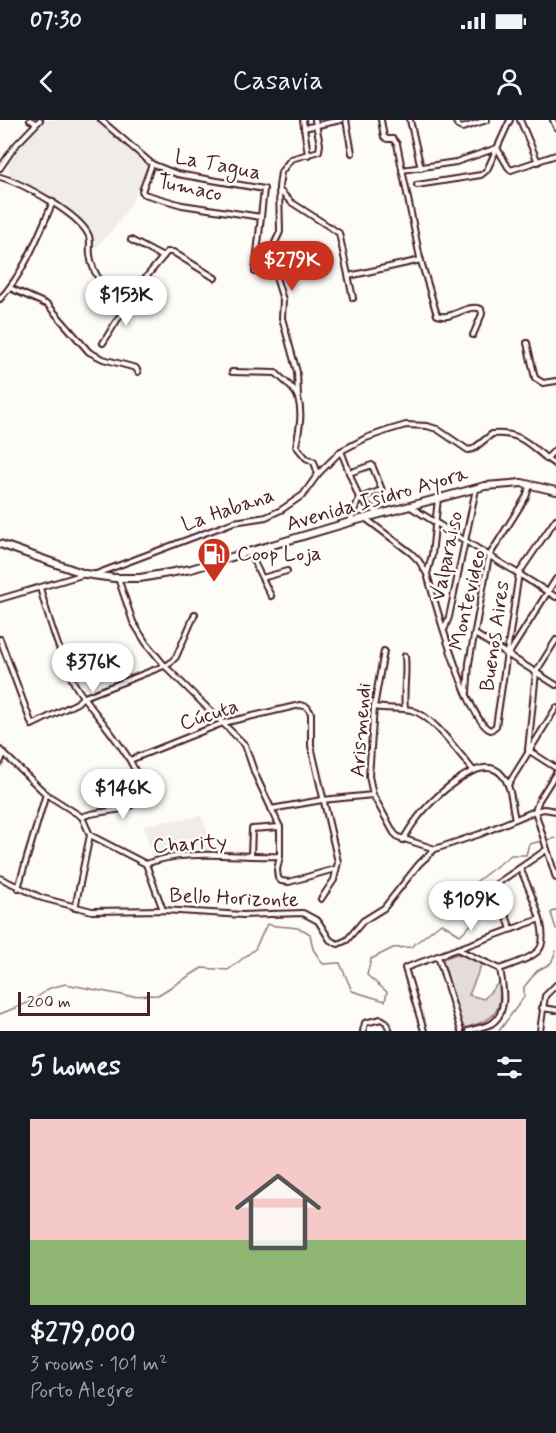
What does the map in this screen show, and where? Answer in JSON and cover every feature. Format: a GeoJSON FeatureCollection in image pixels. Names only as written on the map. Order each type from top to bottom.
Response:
{"type":"FeatureCollection","features":[{"type":"Feature","properties":{"kind":"main road","name":"Avenida Isidro Ayora"},"geometry":{"type":"LineString","coordinates":[[0,544],[88,575],[140,578],[177,573],[476,488],[499,484],[530,484],[556,490]]}},
{"type":"Feature","properties":{"kind":"street"},"geometry":{"type":"LineString","coordinates":[[30,120],[38,121]]}},
{"type":"Feature","properties":{"kind":"street","name":"La Tagua"},"geometry":{"type":"LineString","coordinates":[[101,120],[152,164],[177,174],[264,189],[255,272]]}},
{"type":"Feature","properties":{"kind":"street"},"geometry":{"type":"LineString","coordinates":[[303,120],[308,155]]}},
{"type":"Feature","properties":{"kind":"street"},"geometry":{"type":"LineString","coordinates":[[315,120],[321,149],[319,152],[291,159],[281,172],[280,232],[271,251],[271,261],[283,300],[282,318],[297,372],[300,423],[296,446],[306,458],[314,462],[318,474]]}},
{"type":"Feature","properties":{"kind":"street"},"geometry":{"type":"LineString","coordinates":[[304,128],[343,120],[352,153]]}},
{"type":"Feature","properties":{"kind":"street"},"geometry":{"type":"LineString","coordinates":[[381,120],[384,137],[396,140],[421,260],[438,316],[455,315],[471,307],[481,309],[482,314],[473,334]]}},
{"type":"Feature","properties":{"kind":"street"},"geometry":{"type":"LineString","coordinates":[[410,120],[421,168]]}},
{"type":"Feature","properties":{"kind":"street"},"geometry":{"type":"LineString","coordinates":[[456,120],[460,128],[487,120]]}},
{"type":"Feature","properties":{"kind":"street"},"geometry":{"type":"LineString","coordinates":[[417,185],[481,175],[487,170],[510,120]]}},
{"type":"Feature","properties":{"kind":"street"},"geometry":{"type":"LineString","coordinates":[[520,120],[538,162]]}},
{"type":"Feature","properties":{"kind":"street"},"geometry":{"type":"LineString","coordinates":[[554,120],[556,127]]}},
{"type":"Feature","properties":{"kind":"street"},"geometry":{"type":"LineString","coordinates":[[0,168],[15,146],[38,121]]}},
{"type":"Feature","properties":{"kind":"street"},"geometry":{"type":"LineString","coordinates":[[402,170],[456,162],[497,148]]}},
{"type":"Feature","properties":{"kind":"street"},"geometry":{"type":"LineString","coordinates":[[497,148],[508,167],[516,170],[556,155]]}},
{"type":"Feature","properties":{"kind":"street","name":"Tumaco"},"geometry":{"type":"LineString","coordinates":[[152,164],[142,191],[144,194],[182,205],[261,217]]}},
{"type":"Feature","properties":{"kind":"street"},"geometry":{"type":"LineString","coordinates":[[0,177],[53,202],[78,222],[88,235],[90,254],[97,277],[105,288],[125,302]]}},
{"type":"Feature","properties":{"kind":"street"},"geometry":{"type":"LineString","coordinates":[[279,188],[291,202],[339,233],[353,298]]}},
{"type":"Feature","properties":{"kind":"street"},"geometry":{"type":"LineString","coordinates":[[0,299],[10,288],[27,260],[53,202]]}},
{"type":"Feature","properties":{"kind":"street"},"geometry":{"type":"LineString","coordinates":[[131,240],[163,257]]}},
{"type":"Feature","properties":{"kind":"street"},"geometry":{"type":"LineString","coordinates":[[103,343],[124,309],[125,302],[167,252],[173,252],[215,278]]}},
{"type":"Feature","properties":{"kind":"street"},"geometry":{"type":"LineString","coordinates":[[349,276],[421,260]]}},
{"type":"Feature","properties":{"kind":"street"},"geometry":{"type":"LineString","coordinates":[[10,288],[48,305],[89,352],[103,359],[129,365],[136,368],[138,372]]}},
{"type":"Feature","properties":{"kind":"street"},"geometry":{"type":"LineString","coordinates":[[527,343],[535,378],[543,383],[556,381]]}},
{"type":"Feature","properties":{"kind":"street"},"geometry":{"type":"LineString","coordinates":[[232,372],[276,373],[298,397]]}},
{"type":"Feature","properties":{"kind":"street","name":"La Habana"},"geometry":{"type":"LineString","coordinates":[[0,599],[88,575],[234,522],[266,517],[303,495],[318,474],[341,451],[366,438],[406,425],[437,429],[468,450],[473,449],[492,434],[524,439],[546,459]]}},
{"type":"Feature","properties":{"kind":"street"},"geometry":{"type":"LineString","coordinates":[[556,449],[546,459],[556,465]]}},
{"type":"Feature","properties":{"kind":"street"},"geometry":{"type":"LineString","coordinates":[[341,451],[359,498],[380,514]]}},
{"type":"Feature","properties":{"kind":"street"},"geometry":{"type":"LineString","coordinates":[[349,473],[372,465],[382,490],[359,498]]}},
{"type":"Feature","properties":{"kind":"street","name":"Montevideo"},"geometry":{"type":"LineString","coordinates":[[466,696],[469,663],[489,555],[526,497],[530,484]]}},
{"type":"Feature","properties":{"kind":"street","name":"Valparaíso"},"geometry":{"type":"LineString","coordinates":[[444,630],[449,617],[476,488]]}},
{"type":"Feature","properties":{"kind":"street"},"geometry":{"type":"LineString","coordinates":[[427,574],[432,555],[438,497]]}},
{"type":"Feature","properties":{"kind":"street"},"geometry":{"type":"LineString","coordinates":[[350,522],[359,498]]}},
{"type":"Feature","properties":{"kind":"street"},"geometry":{"type":"LineString","coordinates":[[409,506],[556,597]]}},
{"type":"Feature","properties":{"kind":"street"},"geometry":{"type":"LineString","coordinates":[[365,518],[420,561],[427,574],[466,696]]}},
{"type":"Feature","properties":{"kind":"street","name":"Buenos Aires"},"geometry":{"type":"LineString","coordinates":[[466,696],[485,728],[491,730],[496,726],[519,573],[556,519]]}},
{"type":"Feature","properties":{"kind":"street"},"geometry":{"type":"LineString","coordinates":[[249,552],[271,596]]}},
{"type":"Feature","properties":{"kind":"street"},"geometry":{"type":"LineString","coordinates":[[262,578],[287,571]]}},
{"type":"Feature","properties":{"kind":"street"},"geometry":{"type":"LineString","coordinates":[[118,578],[135,628],[165,666],[245,745],[280,827],[280,856],[277,874],[281,881],[286,882],[335,869]]}},
{"type":"Feature","properties":{"kind":"street"},"geometry":{"type":"LineString","coordinates":[[508,655],[556,579]]}},
{"type":"Feature","properties":{"kind":"street"},"geometry":{"type":"LineString","coordinates":[[40,588],[66,666],[82,698],[130,759],[139,779],[141,793],[135,803],[125,809],[95,812],[82,817]]}},
{"type":"Feature","properties":{"kind":"street"},"geometry":{"type":"LineString","coordinates":[[0,639],[32,724],[77,703],[82,698],[165,666],[176,657],[195,614]]}},
{"type":"Feature","properties":{"kind":"street"},"geometry":{"type":"LineString","coordinates":[[475,634],[556,685]]}},
{"type":"Feature","properties":{"kind":"street"},"geometry":{"type":"LineString","coordinates":[[528,750],[536,672],[556,640]]}},
{"type":"Feature","properties":{"kind":"street","name":"Arismendi"},"geometry":{"type":"LineString","coordinates":[[384,651],[374,707],[369,776],[373,795],[394,833],[403,840]]}},
{"type":"Feature","properties":{"kind":"street"},"geometry":{"type":"LineString","coordinates":[[405,656],[407,675],[404,686],[405,709]]}},
{"type":"Feature","properties":{"kind":"street","name":"Cúcuta"},"geometry":{"type":"LineString","coordinates":[[130,759],[223,723],[300,705],[307,707],[311,713],[311,746],[322,800]]}},
{"type":"Feature","properties":{"kind":"street"},"geometry":{"type":"LineString","coordinates":[[374,707],[405,709],[422,714],[434,724],[474,771]]}},
{"type":"Feature","properties":{"kind":"street"},"geometry":{"type":"LineString","coordinates":[[508,785],[556,708]]}},
{"type":"Feature","properties":{"kind":"street"},"geometry":{"type":"LineString","coordinates":[[528,750],[556,768]]}},
{"type":"Feature","properties":{"kind":"street"},"geometry":{"type":"LineString","coordinates":[[0,763],[2,752]]}},
{"type":"Feature","properties":{"kind":"street"},"geometry":{"type":"LineString","coordinates":[[2,752],[46,794],[82,817],[90,835],[75,908]]}},
{"type":"Feature","properties":{"kind":"street"},"geometry":{"type":"LineString","coordinates":[[435,849],[403,840],[416,820],[437,796],[460,778],[474,771],[492,768],[502,775],[508,785],[515,819]]}},
{"type":"Feature","properties":{"kind":"street"},"geometry":{"type":"LineString","coordinates":[[556,773],[539,800],[535,811],[556,878]]}},
{"type":"Feature","properties":{"kind":"street"},"geometry":{"type":"LineString","coordinates":[[18,888],[46,794]]}},
{"type":"Feature","properties":{"kind":"street"},"geometry":{"type":"LineString","coordinates":[[271,809],[322,800],[373,795]]}},
{"type":"Feature","properties":{"kind":"street"},"geometry":{"type":"LineString","coordinates":[[321,899],[332,884],[338,862],[322,800]]}},
{"type":"Feature","properties":{"kind":"street","name":"Bello Horizonte"},"geometry":{"type":"LineString","coordinates":[[0,878],[42,898],[98,912],[163,910],[231,915],[303,913],[318,921],[330,940],[338,944],[347,940],[363,921],[384,908],[419,864],[435,849],[480,834],[535,811],[544,809],[556,811]]}},
{"type":"Feature","properties":{"kind":"street"},"geometry":{"type":"LineString","coordinates":[[252,856],[252,829],[280,827]]}},
{"type":"Feature","properties":{"kind":"street","name":"Charity"},"geometry":{"type":"LineString","coordinates":[[90,835],[146,864],[157,860],[196,856],[280,856]]}},
{"type":"Feature","properties":{"kind":"street"},"geometry":{"type":"LineString","coordinates":[[511,929],[495,888],[496,882],[546,850]]}},
{"type":"Feature","properties":{"kind":"street"},"geometry":{"type":"LineString","coordinates":[[146,864],[163,910]]}},
{"type":"Feature","properties":{"kind":"street"},"geometry":{"type":"LineString","coordinates":[[456,949],[500,969],[531,956],[540,948],[543,935],[540,919],[520,868]]}},
{"type":"Feature","properties":{"kind":"street"},"geometry":{"type":"LineString","coordinates":[[424,1031],[405,968],[540,919]]}},
{"type":"Feature","properties":{"kind":"street"},"geometry":{"type":"LineString","coordinates":[[438,956],[461,1031]]}},
{"type":"Feature","properties":{"kind":"street"},"geometry":{"type":"LineString","coordinates":[[468,1031],[492,1023],[502,1008],[504,996],[500,969]]}},
{"type":"Feature","properties":{"kind":"street"},"geometry":{"type":"LineString","coordinates":[[540,1031],[546,992],[556,985]]}},
{"type":"Feature","properties":{"kind":"street"},"geometry":{"type":"LineString","coordinates":[[542,1008],[556,1010]]}},
{"type":"Feature","properties":{"kind":"street"},"geometry":{"type":"LineString","coordinates":[[363,1031],[364,1024],[379,1019],[385,1020],[390,1031]]}},
{"type":"Feature","properties":{"kind":"shaded area"},"geometry":{"type":"Polygon","coordinates":[[[44,120],[97,120],[151,164],[130,206],[115,227],[96,247],[80,222],[48,195],[9,176],[8,164],[17,147],[34,127],[44,120]]]}},
{"type":"Feature","properties":{"kind":"shaded area"},"geometry":{"type":"Polygon","coordinates":[[[201,816],[216,852],[151,855],[144,825],[201,816]]]}},
{"type":"Feature","properties":{"kind":"shaded area"},"geometry":{"type":"Polygon","coordinates":[[[457,954],[482,963],[469,995],[484,999],[499,982],[500,993],[497,1009],[489,1019],[463,1028],[442,959],[457,954]]]}},
{"type":"Feature","properties":{"kind":"waterway"},"geometry":{"type":"LineString","coordinates":[[0,1014],[32,1001],[50,988],[66,984],[127,996],[158,995],[202,968],[228,970],[255,949],[267,924],[300,929],[310,934],[313,949],[323,964],[340,963],[352,991],[385,1001],[387,992],[367,975],[371,959],[393,948],[411,947],[441,923],[460,935],[484,913],[468,888],[511,855],[526,855],[529,844],[556,838]]}},
{"type":"Feature","properties":{"kind":"waterway"},"geometry":{"type":"LineString","coordinates":[[556,910],[551,913],[556,929]]}},
{"type":"Feature","properties":{"kind":"waterway"},"geometry":{"type":"LineString","coordinates":[[499,1031],[524,997],[524,987],[537,971],[551,963],[556,951]]}},
{"type":"Feature","properties":{"kind":"place","name":"Coop Loja"},"geometry":{"type":"Point","coordinates":[214,583]}}]}
